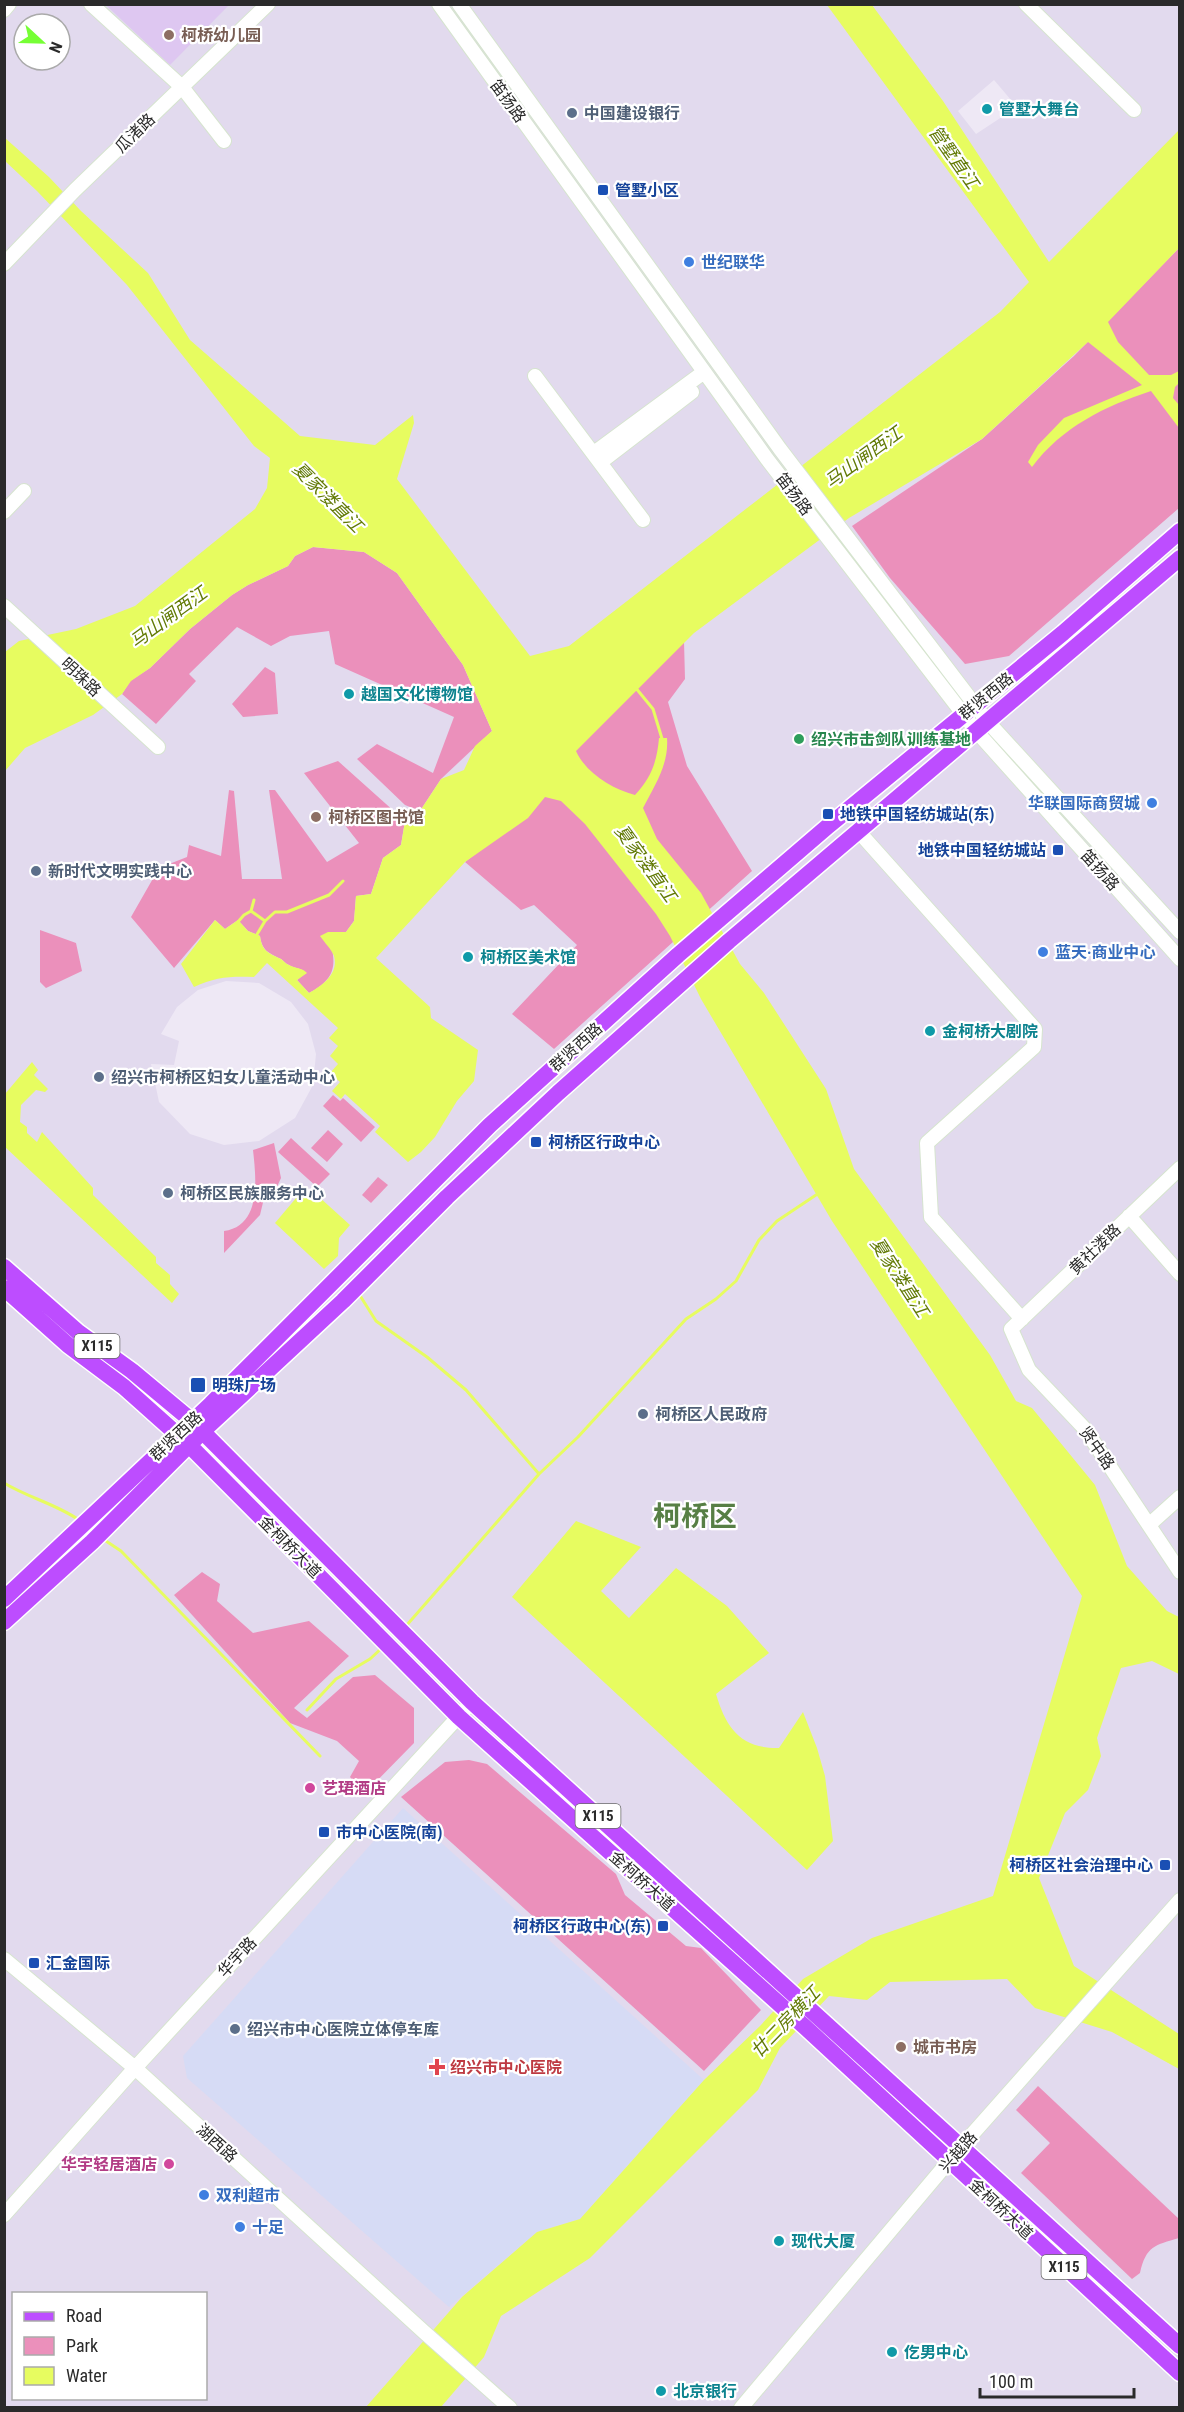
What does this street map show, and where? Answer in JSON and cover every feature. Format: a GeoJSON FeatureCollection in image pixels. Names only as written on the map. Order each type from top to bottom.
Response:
{"type":"FeatureCollection","features":[{"type":"Feature","properties":{"kind":"main road","name":"群贤西路"},"geometry":{"type":"LineString","coordinates":[[4,1622],[109,1525],[183,1440],[333,1283],[490,1125],[678,955],[1063,633],[1179,531]]}},
{"type":"Feature","properties":{"kind":"main road","name":"群贤西路"},"geometry":{"type":"LineString","coordinates":[[197,1426],[343,1301],[558,1093],[688,977],[1179,558]]}},
{"type":"Feature","properties":{"kind":"main road","name":"金柯桥大道"},"geometry":{"type":"LineString","coordinates":[[4,1266],[78,1332],[132,1371],[197,1426],[472,1702],[786,1987],[811,2022],[949,2161],[1179,2373]]}},
{"type":"Feature","properties":{"kind":"main road","name":"金柯桥大道"},"geometry":{"type":"LineString","coordinates":[[4,1288],[68,1345],[124,1387],[183,1440],[459,1717],[775,2001],[811,2022],[960,2148],[1179,2346]]}},
{"type":"Feature","properties":{"kind":"main road","name":"群贤西路"},"geometry":{"type":"LineString","coordinates":[[4,1599],[94,1513],[183,1440]]}},
{"type":"Feature","properties":{"kind":"street"},"geometry":{"type":"LineString","coordinates":[[4,10],[9,4]]}},
{"type":"Feature","properties":{"kind":"street"},"geometry":{"type":"LineString","coordinates":[[91,4],[182,87],[224,141]]}},
{"type":"Feature","properties":{"kind":"street","name":"瓜渚路"},"geometry":{"type":"LineString","coordinates":[[4,264],[75,190],[268,4]]}},
{"type":"Feature","properties":{"kind":"street","name":"笛扬路"},"geometry":{"type":"LineString","coordinates":[[438,4],[767,459],[837,550],[982,727],[1179,959]]}},
{"type":"Feature","properties":{"kind":"street","name":"笛扬路"},"geometry":{"type":"LineString","coordinates":[[459,4],[780,449],[850,540],[969,710]]}},
{"type":"Feature","properties":{"kind":"street"},"geometry":{"type":"LineString","coordinates":[[1026,4],[1134,110]]}},
{"type":"Feature","properties":{"kind":"street"},"geometry":{"type":"LineString","coordinates":[[535,376],[643,520]]}},
{"type":"Feature","properties":{"kind":"street"},"geometry":{"type":"LineString","coordinates":[[597,457],[707,376]]}},
{"type":"Feature","properties":{"kind":"street"},"geometry":{"type":"LineString","coordinates":[[4,512],[24,491]]}},
{"type":"Feature","properties":{"kind":"street","name":"明珠路"},"geometry":{"type":"LineString","coordinates":[[4,606],[158,747]]}},
{"type":"Feature","properties":{"kind":"street","name":"笛扬路"},"geometry":{"type":"LineString","coordinates":[[982,727],[1179,932]]}},
{"type":"Feature","properties":{"kind":"street"},"geometry":{"type":"LineString","coordinates":[[859,832],[1035,1029],[1034,1047],[927,1143],[931,1217],[1022,1318]]}},
{"type":"Feature","properties":{"kind":"street","name":"黄社溇路"},"geometry":{"type":"LineString","coordinates":[[1011,1329],[1179,1168]]}},
{"type":"Feature","properties":{"kind":"street"},"geometry":{"type":"LineString","coordinates":[[1129,1216],[1179,1274]]}},
{"type":"Feature","properties":{"kind":"street","name":"贤中路"},"geometry":{"type":"LineString","coordinates":[[1011,1329],[1018,1351],[1029,1370],[1085,1429],[1150,1524],[1179,1572]]}},
{"type":"Feature","properties":{"kind":"street"},"geometry":{"type":"LineString","coordinates":[[1150,1524],[1179,1497]]}},
{"type":"Feature","properties":{"kind":"street","name":"华宇路"},"geometry":{"type":"LineString","coordinates":[[4,2215],[135,2068],[472,1702]]}},
{"type":"Feature","properties":{"kind":"street","name":"兴越路"},"geometry":{"type":"LineString","coordinates":[[741,2408],[960,2148],[1179,1900]]}},
{"type":"Feature","properties":{"kind":"street","name":"湖西路"},"geometry":{"type":"LineString","coordinates":[[6,1964],[135,2068],[510,2408]]}},
{"type":"Feature","properties":{"kind":"shaded area","name":"柯桥幼儿园"},"geometry":{"type":"Polygon","coordinates":[[[106,5],[229,5],[170,65],[106,5]]]}},
{"type":"Feature","properties":{"kind":"shaded area","name":"管墅大舞台"},"geometry":{"type":"Polygon","coordinates":[[[994,80],[1017,107],[976,134],[958,111],[994,80]]]}},
{"type":"Feature","properties":{"kind":"shaded area"},"geometry":{"type":"Polygon","coordinates":[[[226,981],[259,983],[291,1002],[308,1024],[316,1054],[313,1085],[295,1118],[259,1141],[224,1145],[190,1134],[159,1102],[151,1064],[174,1065],[179,1041],[161,1034],[177,1007],[198,990],[226,981]]]}},
{"type":"Feature","properties":{"kind":"shaded area","name":"绍兴市中心医院"},"geometry":{"type":"Polygon","coordinates":[[[403,1808],[704,2080],[580,2219],[537,2232],[449,2307],[187,2078],[183,2056],[403,1808]]]}},
{"type":"Feature","properties":{"kind":"green space"},"geometry":{"type":"Polygon","coordinates":[[[1179,248],[1179,508],[1009,656],[965,664],[890,578],[852,526],[982,439],[1074,356],[1179,248]]]}},
{"type":"Feature","properties":{"kind":"green space"},"geometry":{"type":"Polygon","coordinates":[[[313,547],[364,552],[397,573],[463,665],[492,731],[441,779],[420,811],[405,805],[357,759],[377,744],[433,773],[454,717],[335,664],[329,631],[290,636],[271,646],[237,627],[189,674],[196,681],[156,724],[122,694],[130,681],[150,668],[190,629],[232,595],[288,566],[295,556],[313,547]]]}},
{"type":"Feature","properties":{"kind":"green space"},"geometry":{"type":"Polygon","coordinates":[[[684,641],[685,679],[668,702],[687,766],[752,871],[554,1049],[512,1014],[577,945],[534,905],[521,910],[465,862],[493,840],[608,716],[684,641]]]}},
{"type":"Feature","properties":{"kind":"green space"},"geometry":{"type":"Polygon","coordinates":[[[265,667],[275,673],[278,714],[243,717],[232,704],[265,667]]]}},
{"type":"Feature","properties":{"kind":"green space"},"geometry":{"type":"Polygon","coordinates":[[[338,761],[405,821],[401,845],[383,858],[371,894],[356,896],[354,921],[346,932],[328,932],[333,952],[333,968],[326,981],[309,993],[297,980],[306,973],[288,965],[267,951],[262,945],[260,936],[248,931],[238,920],[225,929],[215,920],[174,968],[131,917],[159,868],[187,857],[189,845],[221,856],[229,790],[234,791],[242,879],[282,879],[269,790],[275,790],[327,862],[359,843],[304,773],[338,761]]]}},
{"type":"Feature","properties":{"kind":"green space"},"geometry":{"type":"Polygon","coordinates":[[[40,930],[76,943],[82,971],[46,988],[40,982],[40,930]]]}},
{"type":"Feature","properties":{"kind":"green space"},"geometry":{"type":"Polygon","coordinates":[[[333,1095],[340,1101],[343,1098],[375,1127],[361,1142],[323,1106],[333,1095]]]}},
{"type":"Feature","properties":{"kind":"green space"},"geometry":{"type":"Polygon","coordinates":[[[328,1130],[343,1144],[327,1162],[311,1148],[328,1130]]]}},
{"type":"Feature","properties":{"kind":"green space"},"geometry":{"type":"Polygon","coordinates":[[[291,1138],[330,1174],[317,1187],[278,1152],[291,1138]]]}},
{"type":"Feature","properties":{"kind":"green space"},"geometry":{"type":"Polygon","coordinates":[[[274,1143],[281,1178],[275,1191],[265,1194],[260,1215],[224,1253],[224,1231],[236,1227],[245,1220],[251,1210],[255,1186],[253,1150],[274,1143]]]}},
{"type":"Feature","properties":{"kind":"green space"},"geometry":{"type":"Polygon","coordinates":[[[378,1177],[388,1185],[371,1203],[362,1195],[378,1177]]]}},
{"type":"Feature","properties":{"kind":"green space"},"geometry":{"type":"Polygon","coordinates":[[[202,1572],[220,1584],[217,1601],[253,1633],[309,1621],[349,1656],[294,1708],[307,1718],[353,1677],[375,1675],[414,1708],[414,1743],[364,1794],[350,1777],[359,1761],[337,1741],[290,1723],[174,1595],[202,1572]]]}},
{"type":"Feature","properties":{"kind":"green space"},"geometry":{"type":"Polygon","coordinates":[[[469,1760],[487,1764],[616,1874],[625,1895],[686,1946],[701,1948],[761,2010],[704,2071],[401,1797],[445,1762],[469,1760]]]}},
{"type":"Feature","properties":{"kind":"green space"},"geometry":{"type":"Polygon","coordinates":[[[1038,2086],[1179,2219],[1179,2238],[1153,2248],[1145,2257],[1140,2273],[1132,2279],[1021,2173],[1050,2143],[1016,2110],[1038,2086]]]}},
{"type":"Feature","properties":{"kind":"water"},"geometry":{"type":"Polygon","coordinates":[[[827,5],[872,5],[943,101],[1049,262],[1179,130],[1179,248],[1108,322],[1118,342],[1149,375],[1171,375],[1179,371],[1179,383],[1175,387],[1173,398],[1179,405],[1179,428],[1151,391],[1101,411],[1071,429],[1057,440],[1032,467],[1028,462],[1038,445],[1064,418],[1142,385],[1088,342],[982,439],[849,518],[694,633],[576,751],[586,766],[601,779],[617,789],[635,795],[652,769],[659,738],[667,738],[663,766],[643,808],[657,839],[701,893],[740,964],[764,993],[826,1089],[854,1169],[990,1355],[1016,1401],[1032,1408],[1095,1485],[1127,1566],[1167,1611],[1179,1617],[1179,1674],[1152,1661],[1121,1668],[1097,1738],[1101,1756],[1088,1790],[1065,1813],[1039,1878],[1074,1966],[1179,2034],[1179,2069],[1112,2032],[1035,2008],[1007,1979],[890,1982],[867,2000],[829,1996],[780,2048],[758,2090],[590,2258],[501,2316],[484,2357],[441,2407],[366,2407],[462,2297],[537,2232],[580,2219],[704,2080],[760,2026],[803,1979],[872,1938],[993,1896],[1082,1596],[832,1221],[701,999],[670,936],[656,914],[585,824],[561,801],[545,797],[528,818],[465,862],[376,958],[430,1007],[431,1018],[478,1050],[474,1081],[457,1101],[435,1137],[408,1162],[375,1132],[380,1126],[345,1094],[341,1099],[332,1091],[340,1082],[330,1073],[338,1064],[330,1056],[338,1046],[329,1038],[338,1028],[267,963],[254,977],[223,978],[194,987],[181,964],[215,920],[225,929],[238,920],[248,931],[260,936],[262,946],[267,951],[288,965],[307,973],[297,980],[309,993],[324,983],[332,974],[335,962],[333,954],[320,936],[328,932],[346,932],[354,921],[356,896],[371,894],[383,858],[401,845],[405,821],[420,811],[441,779],[464,770],[475,746],[492,731],[463,665],[397,573],[364,552],[313,547],[295,556],[288,566],[232,595],[190,629],[150,668],[131,681],[122,694],[93,715],[25,748],[5,771],[5,652],[19,641],[76,629],[135,606],[255,509],[267,488],[270,458],[254,446],[127,285],[5,161],[5,138],[49,177],[81,211],[148,273],[190,340],[300,436],[375,445],[413,415],[414,423],[397,479],[530,656],[569,646],[1000,312],[1029,282],[827,5]]]}},
{"type":"Feature","properties":{"kind":"water"},"geometry":{"type":"Polygon","coordinates":[[[32,1062],[38,1070],[34,1075],[48,1089],[45,1092],[36,1090],[21,1105],[20,1122],[27,1127],[27,1133],[37,1142],[42,1132],[93,1188],[93,1195],[156,1257],[156,1263],[170,1275],[170,1284],[179,1294],[172,1303],[5,1147],[5,1094],[32,1062]]]}},
{"type":"Feature","properties":{"kind":"water"},"geometry":{"type":"Polygon","coordinates":[[[302,1191],[313,1200],[318,1196],[350,1225],[339,1238],[338,1256],[324,1269],[275,1223],[302,1191]]]}},
{"type":"Feature","properties":{"kind":"water"},"geometry":{"type":"Polygon","coordinates":[[[576,1521],[641,1547],[601,1591],[629,1618],[676,1568],[727,1606],[769,1653],[716,1694],[730,1726],[737,1734],[755,1745],[779,1748],[803,1712],[825,1776],[833,1841],[807,1870],[512,1597],[576,1521]]]}},
{"type":"Feature","properties":{"kind":"waterway"},"geometry":{"type":"LineString","coordinates":[[635,687],[653,709],[663,742]]}},
{"type":"Feature","properties":{"kind":"waterway"},"geometry":{"type":"LineString","coordinates":[[254,900],[251,911],[265,921],[275,912],[287,912],[329,895],[343,881]]}},
{"type":"Feature","properties":{"kind":"waterway"},"geometry":{"type":"LineString","coordinates":[[237,923],[251,911]]}},
{"type":"Feature","properties":{"kind":"waterway"},"geometry":{"type":"LineString","coordinates":[[256,936],[265,921]]}},
{"type":"Feature","properties":{"kind":"waterway"},"geometry":{"type":"LineString","coordinates":[[406,1626],[539,1474],[578,1437],[686,1319],[716,1299],[736,1281],[759,1240],[777,1221],[819,1193]]}},
{"type":"Feature","properties":{"kind":"waterway"},"geometry":{"type":"LineString","coordinates":[[359,1294],[376,1321],[427,1357],[466,1390],[539,1474]]}},
{"type":"Feature","properties":{"kind":"waterway"},"geometry":{"type":"LineString","coordinates":[[4,1483],[79,1520]]}},
{"type":"Feature","properties":{"kind":"waterway"},"geometry":{"type":"LineString","coordinates":[[103,1539],[121,1551],[320,1756]]}},
{"type":"Feature","properties":{"kind":"waterway"},"geometry":{"type":"LineString","coordinates":[[307,1710],[336,1679],[370,1659],[383,1647]]}},
{"type":"Feature","properties":{"kind":"place","name":"柯桥幼儿园"},"geometry":{"type":"Point","coordinates":[169,35]}},
{"type":"Feature","properties":{"kind":"place","name":"管墅大舞台"},"geometry":{"type":"Point","coordinates":[987,109]}},
{"type":"Feature","properties":{"kind":"place","name":"中国建设银行"},"geometry":{"type":"Point","coordinates":[572,113]}},
{"type":"Feature","properties":{"kind":"place","name":"管墅小区"},"geometry":{"type":"Point","coordinates":[603,190]}},
{"type":"Feature","properties":{"kind":"place","name":"世纪联华"},"geometry":{"type":"Point","coordinates":[689,262]}},
{"type":"Feature","properties":{"kind":"place","name":"越国文化博物馆"},"geometry":{"type":"Point","coordinates":[349,694]}},
{"type":"Feature","properties":{"kind":"place","name":"绍兴市击剑队训练基地"},"geometry":{"type":"Point","coordinates":[799,739]}},
{"type":"Feature","properties":{"kind":"place","name":"华联国际商贸城"},"geometry":{"type":"Point","coordinates":[1152,803]}},
{"type":"Feature","properties":{"kind":"place","name":"地铁中国轻纺城站(东)"},"geometry":{"type":"Point","coordinates":[828,814]}},
{"type":"Feature","properties":{"kind":"place","name":"柯桥区图书馆"},"geometry":{"type":"Point","coordinates":[316,817]}},
{"type":"Feature","properties":{"kind":"place","name":"地铁中国轻纺城站"},"geometry":{"type":"Point","coordinates":[1058,850]}},
{"type":"Feature","properties":{"kind":"place","name":"新时代文明实践中心"},"geometry":{"type":"Point","coordinates":[36,871]}},
{"type":"Feature","properties":{"kind":"place","name":"蓝天·商业中心"},"geometry":{"type":"Point","coordinates":[1043,952]}},
{"type":"Feature","properties":{"kind":"place","name":"柯桥区美术馆"},"geometry":{"type":"Point","coordinates":[468,957]}},
{"type":"Feature","properties":{"kind":"place","name":"金柯桥大剧院"},"geometry":{"type":"Point","coordinates":[930,1031]}},
{"type":"Feature","properties":{"kind":"place","name":"绍兴市柯桥区妇女儿童活动中心"},"geometry":{"type":"Point","coordinates":[99,1077]}},
{"type":"Feature","properties":{"kind":"place","name":"柯桥区行政中心"},"geometry":{"type":"Point","coordinates":[536,1142]}},
{"type":"Feature","properties":{"kind":"place","name":"柯桥区民族服务中心"},"geometry":{"type":"Point","coordinates":[168,1193]}},
{"type":"Feature","properties":{"kind":"place","name":"明珠广场"},"geometry":{"type":"Point","coordinates":[198,1385]}},
{"type":"Feature","properties":{"kind":"place","name":"柯桥区人民政府"},"geometry":{"type":"Point","coordinates":[643,1414]}},
{"type":"Feature","properties":{"kind":"place","name":"艺珺酒店"},"geometry":{"type":"Point","coordinates":[310,1788]}},
{"type":"Feature","properties":{"kind":"place","name":"市中心医院(南)"},"geometry":{"type":"Point","coordinates":[324,1832]}},
{"type":"Feature","properties":{"kind":"place","name":"柯桥区社会治理中心"},"geometry":{"type":"Point","coordinates":[1165,1865]}},
{"type":"Feature","properties":{"kind":"place","name":"柯桥区行政中心(东)"},"geometry":{"type":"Point","coordinates":[663,1926]}},
{"type":"Feature","properties":{"kind":"place","name":"汇金国际"},"geometry":{"type":"Point","coordinates":[34,1963]}},
{"type":"Feature","properties":{"kind":"place","name":"绍兴市中心医院立体停车库"},"geometry":{"type":"Point","coordinates":[235,2029]}},
{"type":"Feature","properties":{"kind":"place","name":"城市书房"},"geometry":{"type":"Point","coordinates":[901,2047]}},
{"type":"Feature","properties":{"kind":"place","name":"绍兴市中心医院"},"geometry":{"type":"Point","coordinates":[437,2067]}},
{"type":"Feature","properties":{"kind":"place","name":"华宇轻居酒店"},"geometry":{"type":"Point","coordinates":[169,2164]}},
{"type":"Feature","properties":{"kind":"place","name":"双利超市"},"geometry":{"type":"Point","coordinates":[204,2195]}},
{"type":"Feature","properties":{"kind":"place","name":"十足"},"geometry":{"type":"Point","coordinates":[240,2227]}},
{"type":"Feature","properties":{"kind":"place","name":"现代大厦"},"geometry":{"type":"Point","coordinates":[779,2241]}},
{"type":"Feature","properties":{"kind":"place","name":"仡男中心"},"geometry":{"type":"Point","coordinates":[892,2352]}},
{"type":"Feature","properties":{"kind":"place","name":"北京银行"},"geometry":{"type":"Point","coordinates":[661,2391]}},
{"type":"Feature","properties":{"kind":"district","name":"柯桥区"},"geometry":{"type":"Point","coordinates":[695,1516]}},
{"type":"Feature","properties":{"kind":"water label","name":"管墅直江"},"geometry":{"type":"Point","coordinates":[954,157]}},
{"type":"Feature","properties":{"kind":"water label","name":"马山闸西江"},"geometry":{"type":"Point","coordinates":[863,457]}},
{"type":"Feature","properties":{"kind":"water label","name":"夏家溇直江"},"geometry":{"type":"Point","coordinates":[328,497]}},
{"type":"Feature","properties":{"kind":"water label","name":"马山闸西江"},"geometry":{"type":"Point","coordinates":[168,617]}},
{"type":"Feature","properties":{"kind":"water label","name":"夏家溇直江"},"geometry":{"type":"Point","coordinates":[646,863]}},
{"type":"Feature","properties":{"kind":"water label","name":"夏家溇直江"},"geometry":{"type":"Point","coordinates":[900,1277]}},
{"type":"Feature","properties":{"kind":"water label","name":"廿二房横江"},"geometry":{"type":"Point","coordinates":[785,2022]}}]}
